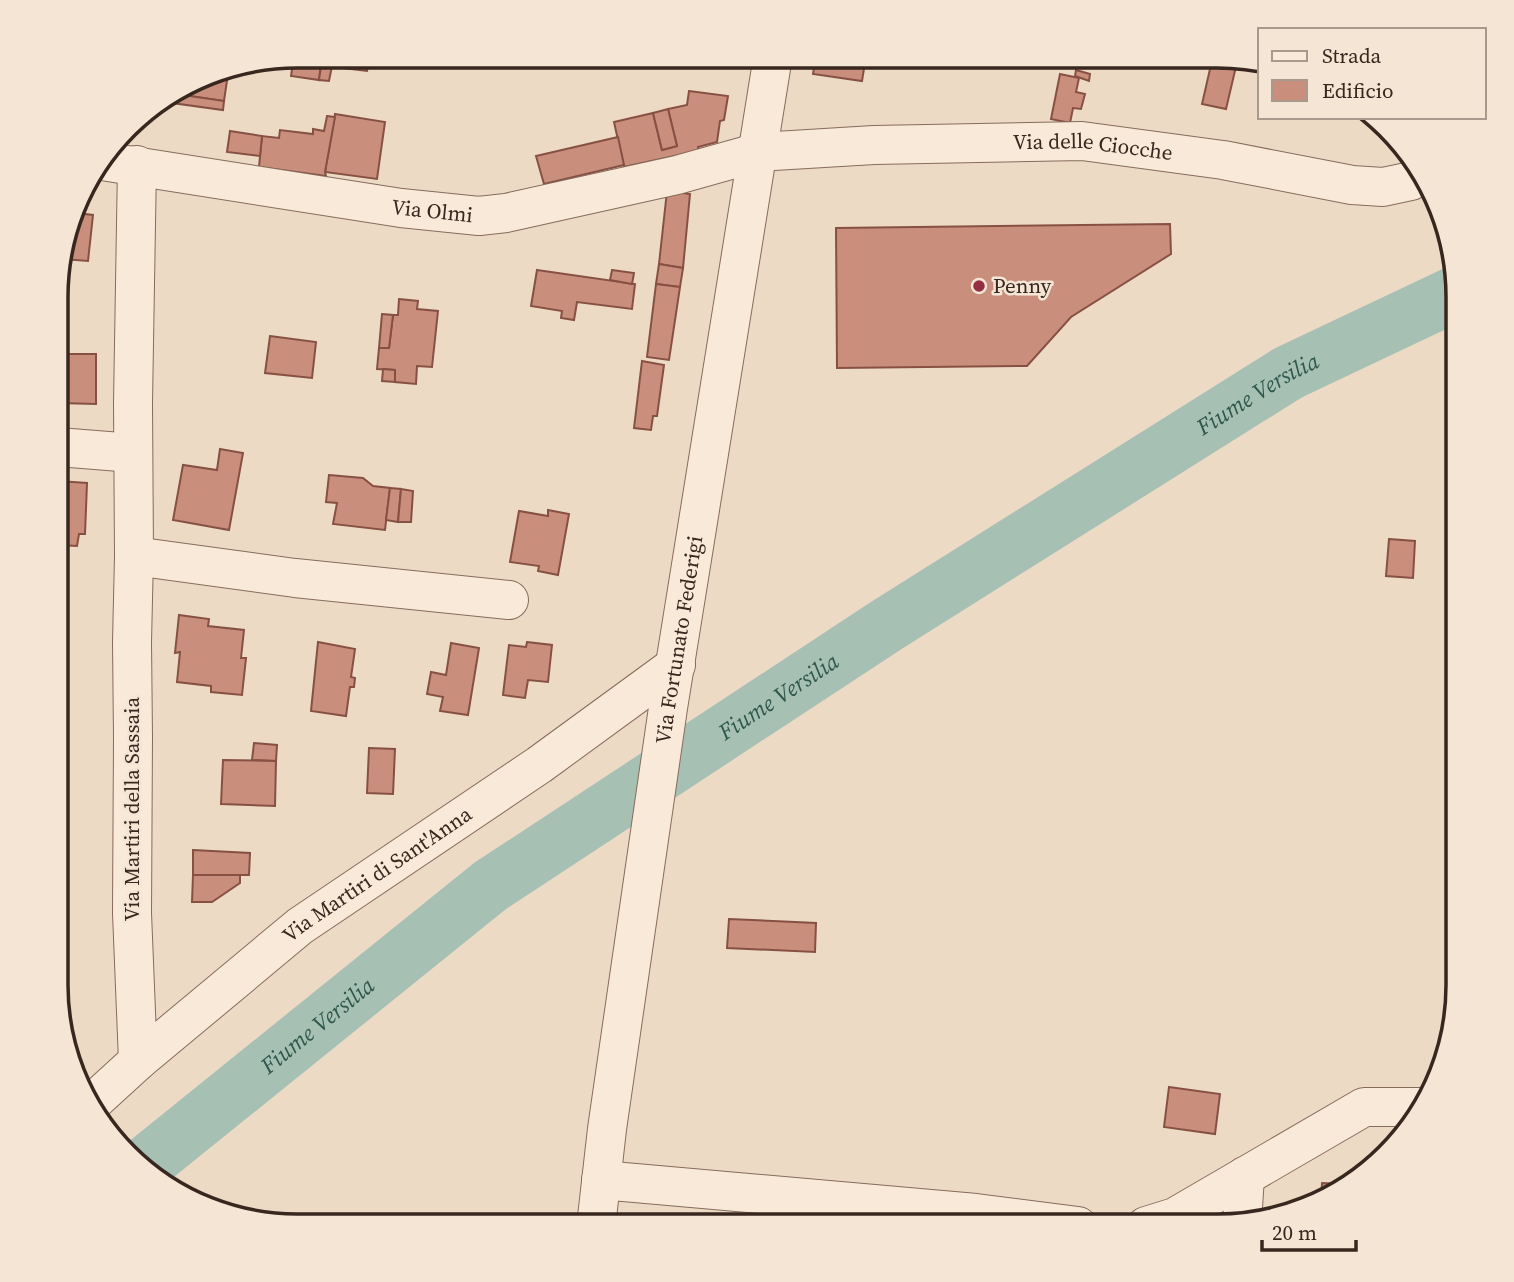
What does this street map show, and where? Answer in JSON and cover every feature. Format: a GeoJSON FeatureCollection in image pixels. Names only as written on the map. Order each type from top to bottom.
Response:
{"type":"FeatureCollection","features":[{"type":"Feature","properties":{"kind":"street","name":"Via Fortunato Federigi"},"geometry":{"type":"LineString","coordinates":[[597,1214],[668,708],[771,69]]}},
{"type":"Feature","properties":{"kind":"street","name":"Via delle Ciocche"},"geometry":{"type":"LineString","coordinates":[[759,152],[874,145],[1082,141],[1223,160],[1352,185],[1383,187],[1413,180]]}},
{"type":"Feature","properties":{"kind":"street","name":"Via Olmi"},"geometry":{"type":"LineString","coordinates":[[119,163],[327,198],[479,216],[506,213],[677,175],[759,152]]}},
{"type":"Feature","properties":{"kind":"street","name":"Via Martiri della Sassaia"},"geometry":{"type":"LineString","coordinates":[[119,163],[133,453],[132,913],[138,1061]]}},
{"type":"Feature","properties":{"kind":"street"},"geometry":{"type":"LineString","coordinates":[[68,448],[133,453]]}},
{"type":"Feature","properties":{"kind":"street"},"geometry":{"type":"LineString","coordinates":[[134,556],[295,578],[509,600]]}},
{"type":"Feature","properties":{"kind":"street","name":"Via Martiri di Sant'Anna"},"geometry":{"type":"LineString","coordinates":[[98,1097],[300,926],[539,765],[676,665]]}},
{"type":"Feature","properties":{"kind":"street"},"geometry":{"type":"LineString","coordinates":[[1182,1213],[1364,1107],[1410,1107]]}},
{"type":"Feature","properties":{"kind":"street"},"geometry":{"type":"LineString","coordinates":[[1243,1212],[1245,1176]]}},
{"type":"Feature","properties":{"kind":"street"},"geometry":{"type":"LineString","coordinates":[[601,1180],[922,1213]]}},
{"type":"Feature","properties":{"kind":"building"},"geometry":{"type":"Polygon","coordinates":[[[292,69],[320,69],[319,80],[291,76],[292,69]]]}},
{"type":"Feature","properties":{"kind":"building"},"geometry":{"type":"Polygon","coordinates":[[[321,69],[331,69],[329,81],[319,80],[321,69]]]}},
{"type":"Feature","properties":{"kind":"building"},"geometry":{"type":"Polygon","coordinates":[[[814,69],[864,69],[862,81],[813,74],[814,69]]]}},
{"type":"Feature","properties":{"kind":"building"},"geometry":{"type":"Polygon","coordinates":[[[1210,69],[1235,69],[1226,109],[1202,104],[1210,69]]]}},
{"type":"Feature","properties":{"kind":"building"},"geometry":{"type":"Polygon","coordinates":[[[1076,70],[1090,74],[1089,81],[1075,76],[1076,70]]]}},
{"type":"Feature","properties":{"kind":"building"},"geometry":{"type":"Polygon","coordinates":[[[1060,74],[1079,78],[1076,92],[1085,94],[1081,109],[1073,108],[1070,123],[1051,119],[1060,74]]]}},
{"type":"Feature","properties":{"kind":"building"},"geometry":{"type":"Polygon","coordinates":[[[227,79],[224,101],[189,96],[227,79]]]}},
{"type":"Feature","properties":{"kind":"building"},"geometry":{"type":"Polygon","coordinates":[[[689,91],[728,96],[717,142],[698,147],[698,151],[624,167],[614,122],[653,113],[662,150],[677,146],[668,109],[687,105],[689,91]]]}},
{"type":"Feature","properties":{"kind":"building"},"geometry":{"type":"Polygon","coordinates":[[[189,96],[224,101],[223,110],[176,103],[189,96]]]}},
{"type":"Feature","properties":{"kind":"building"},"geometry":{"type":"Polygon","coordinates":[[[668,109],[677,146],[662,150],[653,113],[668,109]]]}},
{"type":"Feature","properties":{"kind":"building"},"geometry":{"type":"Polygon","coordinates":[[[335,114],[385,122],[377,179],[325,172],[335,114]]]}},
{"type":"Feature","properties":{"kind":"building"},"geometry":{"type":"Polygon","coordinates":[[[327,116],[335,117],[326,176],[259,167],[262,136],[279,138],[280,130],[313,134],[313,129],[324,131],[327,116]]]}},
{"type":"Feature","properties":{"kind":"building"},"geometry":{"type":"Polygon","coordinates":[[[230,131],[262,136],[260,156],[227,152],[230,131]]]}},
{"type":"Feature","properties":{"kind":"building"},"geometry":{"type":"Polygon","coordinates":[[[618,137],[624,165],[544,184],[536,156],[618,137]]]}},
{"type":"Feature","properties":{"kind":"building"},"geometry":{"type":"Polygon","coordinates":[[[667,191],[690,194],[683,268],[659,264],[667,191]]]}},
{"type":"Feature","properties":{"kind":"building"},"geometry":{"type":"Polygon","coordinates":[[[84,214],[93,215],[88,261],[72,260],[84,214]]]}},
{"type":"Feature","properties":{"kind":"building","name":"Penny"},"geometry":{"type":"Polygon","coordinates":[[[1170,224],[1171,254],[1071,317],[1027,366],[837,368],[836,228],[1170,224]]]}},
{"type":"Feature","properties":{"kind":"building"},"geometry":{"type":"Polygon","coordinates":[[[659,264],[683,268],[680,287],[656,284],[659,264]]]}},
{"type":"Feature","properties":{"kind":"building"},"geometry":{"type":"Polygon","coordinates":[[[537,270],[635,284],[632,309],[577,302],[574,320],[561,318],[562,311],[531,306],[537,270]]]}},
{"type":"Feature","properties":{"kind":"building"},"geometry":{"type":"Polygon","coordinates":[[[612,270],[634,273],[632,284],[610,280],[612,270]]]}},
{"type":"Feature","properties":{"kind":"building"},"geometry":{"type":"Polygon","coordinates":[[[656,284],[680,287],[669,360],[647,357],[656,284]]]}},
{"type":"Feature","properties":{"kind":"building"},"geometry":{"type":"Polygon","coordinates":[[[399,299],[418,301],[417,309],[438,311],[432,367],[417,366],[416,384],[395,382],[395,370],[377,369],[379,348],[389,348],[393,315],[398,315],[399,299]]]}},
{"type":"Feature","properties":{"kind":"building"},"geometry":{"type":"Polygon","coordinates":[[[382,314],[393,315],[389,348],[379,348],[382,314]]]}},
{"type":"Feature","properties":{"kind":"building"},"geometry":{"type":"Polygon","coordinates":[[[270,336],[316,342],[312,378],[265,373],[270,336]]]}},
{"type":"Feature","properties":{"kind":"building"},"geometry":{"type":"Polygon","coordinates":[[[68,354],[96,354],[96,404],[68,403],[68,354]]]}},
{"type":"Feature","properties":{"kind":"building"},"geometry":{"type":"Polygon","coordinates":[[[642,361],[664,365],[657,416],[653,416],[651,430],[634,428],[642,361]]]}},
{"type":"Feature","properties":{"kind":"building"},"geometry":{"type":"Polygon","coordinates":[[[383,369],[395,370],[395,382],[382,381],[383,369]]]}},
{"type":"Feature","properties":{"kind":"building"},"geometry":{"type":"Polygon","coordinates":[[[220,449],[243,453],[229,530],[173,520],[183,465],[217,470],[220,449]]]}},
{"type":"Feature","properties":{"kind":"building"},"geometry":{"type":"Polygon","coordinates":[[[329,475],[363,478],[373,486],[390,488],[385,530],[333,524],[337,503],[326,502],[329,475]]]}},
{"type":"Feature","properties":{"kind":"building"},"geometry":{"type":"Polygon","coordinates":[[[68,482],[87,483],[85,534],[79,534],[77,546],[68,546],[68,482]]]}},
{"type":"Feature","properties":{"kind":"building"},"geometry":{"type":"Polygon","coordinates":[[[390,488],[401,489],[398,522],[386,520],[390,488]]]}},
{"type":"Feature","properties":{"kind":"building"},"geometry":{"type":"Polygon","coordinates":[[[401,489],[413,491],[411,522],[398,522],[401,489]]]}},
{"type":"Feature","properties":{"kind":"building"},"geometry":{"type":"Polygon","coordinates":[[[548,510],[569,514],[558,575],[538,571],[539,566],[510,562],[519,511],[548,516],[548,510]]]}},
{"type":"Feature","properties":{"kind":"building"},"geometry":{"type":"Polygon","coordinates":[[[1389,539],[1415,541],[1413,578],[1386,576],[1389,539]]]}},
{"type":"Feature","properties":{"kind":"building"},"geometry":{"type":"Polygon","coordinates":[[[179,615],[209,619],[208,626],[244,630],[241,658],[246,658],[242,695],[211,692],[211,686],[177,682],[180,652],[175,653],[179,615]]]}},
{"type":"Feature","properties":{"kind":"building"},"geometry":{"type":"Polygon","coordinates":[[[318,642],[355,649],[351,677],[355,678],[354,687],[350,687],[346,716],[311,711],[318,642]]]}},
{"type":"Feature","properties":{"kind":"building"},"geometry":{"type":"Polygon","coordinates":[[[527,642],[552,645],[548,682],[528,680],[525,698],[503,695],[509,645],[526,647],[527,642]]]}},
{"type":"Feature","properties":{"kind":"building"},"geometry":{"type":"Polygon","coordinates":[[[451,643],[479,648],[468,715],[440,711],[443,697],[427,694],[431,672],[446,675],[451,643]]]}},
{"type":"Feature","properties":{"kind":"building"},"geometry":{"type":"Polygon","coordinates":[[[254,743],[277,745],[276,761],[252,760],[254,743]]]}},
{"type":"Feature","properties":{"kind":"building"},"geometry":{"type":"Polygon","coordinates":[[[369,748],[395,749],[393,794],[367,793],[369,748]]]}},
{"type":"Feature","properties":{"kind":"building"},"geometry":{"type":"Polygon","coordinates":[[[223,760],[276,761],[275,806],[221,804],[223,760]]]}},
{"type":"Feature","properties":{"kind":"building"},"geometry":{"type":"Polygon","coordinates":[[[193,850],[250,853],[249,875],[193,875],[193,850]]]}},
{"type":"Feature","properties":{"kind":"building"},"geometry":{"type":"Polygon","coordinates":[[[193,875],[240,875],[240,883],[212,902],[192,902],[193,875]]]}},
{"type":"Feature","properties":{"kind":"building"},"geometry":{"type":"Polygon","coordinates":[[[729,919],[816,923],[815,952],[727,948],[729,919]]]}},
{"type":"Feature","properties":{"kind":"building"},"geometry":{"type":"Polygon","coordinates":[[[1169,1087],[1220,1094],[1215,1134],[1164,1127],[1169,1087]]]}},
{"type":"Feature","properties":{"kind":"waterway","name":"Fiume Versilia"},"geometry":{"type":"LineString","coordinates":[[151,1160],[490,886],[887,625],[1288,373],[1445,299]]}},
{"type":"Feature","properties":{"kind":"place","name":"Penny"},"geometry":{"type":"Point","coordinates":[979,286]}}]}
